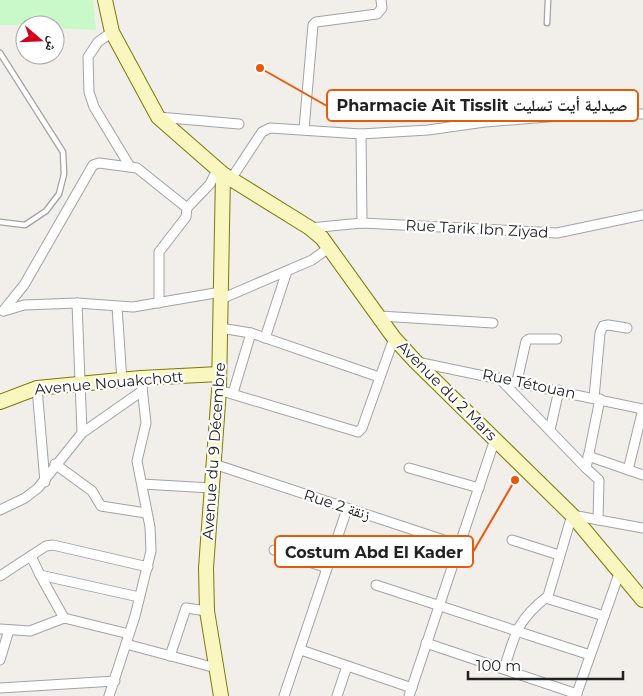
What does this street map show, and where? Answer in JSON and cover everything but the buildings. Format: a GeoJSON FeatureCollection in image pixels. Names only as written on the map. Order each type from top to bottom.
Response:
{"type":"FeatureCollection","features":[{"type":"Feature","properties":{"kind":"street","name":"Avenue du 2 Mars"},"geometry":{"type":"LineString","coordinates":[[105,0],[112,32],[158,117],[226,176],[310,228],[330,247],[394,338],[415,361],[572,515],[643,600]]}},
{"type":"Feature","properties":{"kind":"street"},"geometry":{"type":"LineString","coordinates":[[304,130],[313,25],[316,22],[377,14],[382,8],[381,0]]}},
{"type":"Feature","properties":{"kind":"street"},"geometry":{"type":"LineString","coordinates":[[112,32],[98,42],[88,57],[89,92],[94,108],[128,165]]}},
{"type":"Feature","properties":{"kind":"street"},"geometry":{"type":"LineString","coordinates":[[159,303],[159,252],[186,217],[187,208],[210,184],[226,176],[266,129],[361,134],[428,130],[485,122],[584,114],[643,114]]}},
{"type":"Feature","properties":{"kind":"street"},"geometry":{"type":"LineString","coordinates":[[158,117],[239,124]]}},
{"type":"Feature","properties":{"kind":"street"},"geometry":{"type":"LineString","coordinates":[[361,134],[362,223]]}},
{"type":"Feature","properties":{"kind":"street"},"geometry":{"type":"LineString","coordinates":[[2,312],[24,285],[92,165],[99,163],[128,165],[142,171],[187,208]]}},
{"type":"Feature","properties":{"kind":"street","name":"Avenue du 9 Décembre"},"geometry":{"type":"LineString","coordinates":[[221,696],[207,611],[206,568],[211,488],[226,391],[219,374],[222,204],[226,176]]}},
{"type":"Feature","properties":{"kind":"street","name":"Rue Tarik Ibn Ziyad"},"geometry":{"type":"LineString","coordinates":[[310,228],[362,223],[557,233],[643,215]]}},
{"type":"Feature","properties":{"kind":"street"},"geometry":{"type":"LineString","coordinates":[[2,312],[24,305],[77,303],[118,307],[221,295],[312,260],[330,247]]}},
{"type":"Feature","properties":{"kind":"street"},"geometry":{"type":"LineString","coordinates":[[265,338],[287,271]]}},
{"type":"Feature","properties":{"kind":"street"},"geometry":{"type":"LineString","coordinates":[[77,303],[82,433]]}},
{"type":"Feature","properties":{"kind":"street"},"geometry":{"type":"LineString","coordinates":[[118,307],[122,381]]}},
{"type":"Feature","properties":{"kind":"street"},"geometry":{"type":"LineString","coordinates":[[380,316],[493,323]]}},
{"type":"Feature","properties":{"kind":"street"},"geometry":{"type":"LineString","coordinates":[[586,468],[597,398],[600,334],[603,326],[608,324],[626,328]]}},
{"type":"Feature","properties":{"kind":"street"},"geometry":{"type":"LineString","coordinates":[[220,328],[251,333],[379,377]]}},
{"type":"Feature","properties":{"kind":"street"},"geometry":{"type":"LineString","coordinates":[[251,333],[226,391],[358,432],[362,428],[394,338]]}},
{"type":"Feature","properties":{"kind":"street"},"geometry":{"type":"LineString","coordinates":[[517,381],[526,341],[529,339],[557,339]]}},
{"type":"Feature","properties":{"kind":"street","name":"Rue Tétouan"},"geometry":{"type":"LineString","coordinates":[[415,361],[643,409]]}},
{"type":"Feature","properties":{"kind":"street","name":"Avenue Nouakchott"},"geometry":{"type":"LineString","coordinates":[[0,402],[37,388],[122,381],[142,385],[219,374]]}},
{"type":"Feature","properties":{"kind":"street"},"geometry":{"type":"LineString","coordinates":[[498,377],[599,480],[598,520]]}},
{"type":"Feature","properties":{"kind":"street"},"geometry":{"type":"LineString","coordinates":[[0,510],[25,498],[45,482],[55,464],[82,433],[142,385]]}},
{"type":"Feature","properties":{"kind":"street"},"geometry":{"type":"LineString","coordinates":[[110,696],[148,567],[151,538],[137,461],[146,423],[142,385]]}},
{"type":"Feature","properties":{"kind":"street"},"geometry":{"type":"LineString","coordinates":[[37,388],[45,482]]}},
{"type":"Feature","properties":{"kind":"street"},"geometry":{"type":"LineString","coordinates":[[550,430],[559,390]]}},
{"type":"Feature","properties":{"kind":"street"},"geometry":{"type":"LineString","coordinates":[[628,470],[643,409]]}},
{"type":"Feature","properties":{"kind":"street"},"geometry":{"type":"LineString","coordinates":[[301,650],[347,666],[410,692],[495,439]]}},
{"type":"Feature","properties":{"kind":"street"},"geometry":{"type":"LineString","coordinates":[[588,456],[643,475]]}},
{"type":"Feature","properties":{"kind":"street"},"geometry":{"type":"LineString","coordinates":[[55,464],[92,491],[101,506],[146,513]]}},
{"type":"Feature","properties":{"kind":"street","name":"Rue 2 زنقة"},"geometry":{"type":"LineString","coordinates":[[214,464],[459,546]]}},
{"type":"Feature","properties":{"kind":"street"},"geometry":{"type":"LineString","coordinates":[[409,468],[478,488]]}},
{"type":"Feature","properties":{"kind":"street"},"geometry":{"type":"LineString","coordinates":[[142,484],[211,488]]}},
{"type":"Feature","properties":{"kind":"street"},"geometry":{"type":"LineString","coordinates":[[284,696],[347,509]]}},
{"type":"Feature","properties":{"kind":"street"},"geometry":{"type":"LineString","coordinates":[[504,669],[516,631],[526,614],[548,596],[572,515],[643,525]]}},
{"type":"Feature","properties":{"kind":"street"},"geometry":{"type":"LineString","coordinates":[[512,540],[559,555]]}},
{"type":"Feature","properties":{"kind":"street"},"geometry":{"type":"LineString","coordinates":[[0,576],[46,546],[53,545],[148,567]]}},
{"type":"Feature","properties":{"kind":"street"},"geometry":{"type":"LineString","coordinates":[[274,550],[328,568]]}},
{"type":"Feature","properties":{"kind":"street"},"geometry":{"type":"LineString","coordinates":[[31,556],[64,618]]}},
{"type":"Feature","properties":{"kind":"street"},"geometry":{"type":"LineString","coordinates":[[426,644],[576,695],[620,572]]}},
{"type":"Feature","properties":{"kind":"street"},"geometry":{"type":"LineString","coordinates":[[40,576],[139,597]]}},
{"type":"Feature","properties":{"kind":"street"},"geometry":{"type":"LineString","coordinates":[[376,585],[590,655]]}},
{"type":"Feature","properties":{"kind":"street"},"geometry":{"type":"LineString","coordinates":[[548,596],[549,599],[604,616]]}},
{"type":"Feature","properties":{"kind":"street"},"geometry":{"type":"LineString","coordinates":[[170,656],[186,608],[207,611]]}},
{"type":"Feature","properties":{"kind":"street"},"geometry":{"type":"LineString","coordinates":[[0,660],[4,630],[36,630],[64,618],[129,634]]}},
{"type":"Feature","properties":{"kind":"street"},"geometry":{"type":"LineString","coordinates":[[126,644],[216,668]]}},
{"type":"Feature","properties":{"kind":"street"},"geometry":{"type":"LineString","coordinates":[[337,696],[347,666]]}},
{"type":"Feature","properties":{"kind":"street"},"geometry":{"type":"LineString","coordinates":[[0,688],[115,681]]}},
{"type":"Feature","properties":{"kind":"lane"},"geometry":{"type":"LineString","coordinates":[[547,23],[548,0]]}},
{"type":"Feature","properties":{"kind":"lane"},"geometry":{"type":"LineString","coordinates":[[0,53],[63,152],[64,174],[60,194],[46,210],[24,224],[0,222]]}},
{"type":"Feature","properties":{"kind":"green space"},"geometry":{"type":"Polygon","coordinates":[[[0,0],[93,0],[96,30],[65,28],[65,15],[15,15],[15,25],[0,25],[0,0]]]}},
{"type":"Feature","properties":{"kind":"place","name":"Pharmacie Ait Tisslit صيدلية أيت تسليت"},"geometry":{"type":"Point","coordinates":[260,68]}},
{"type":"Feature","properties":{"kind":"place","name":"Costum Abd El Kader"},"geometry":{"type":"Point","coordinates":[515,480]}}]}
